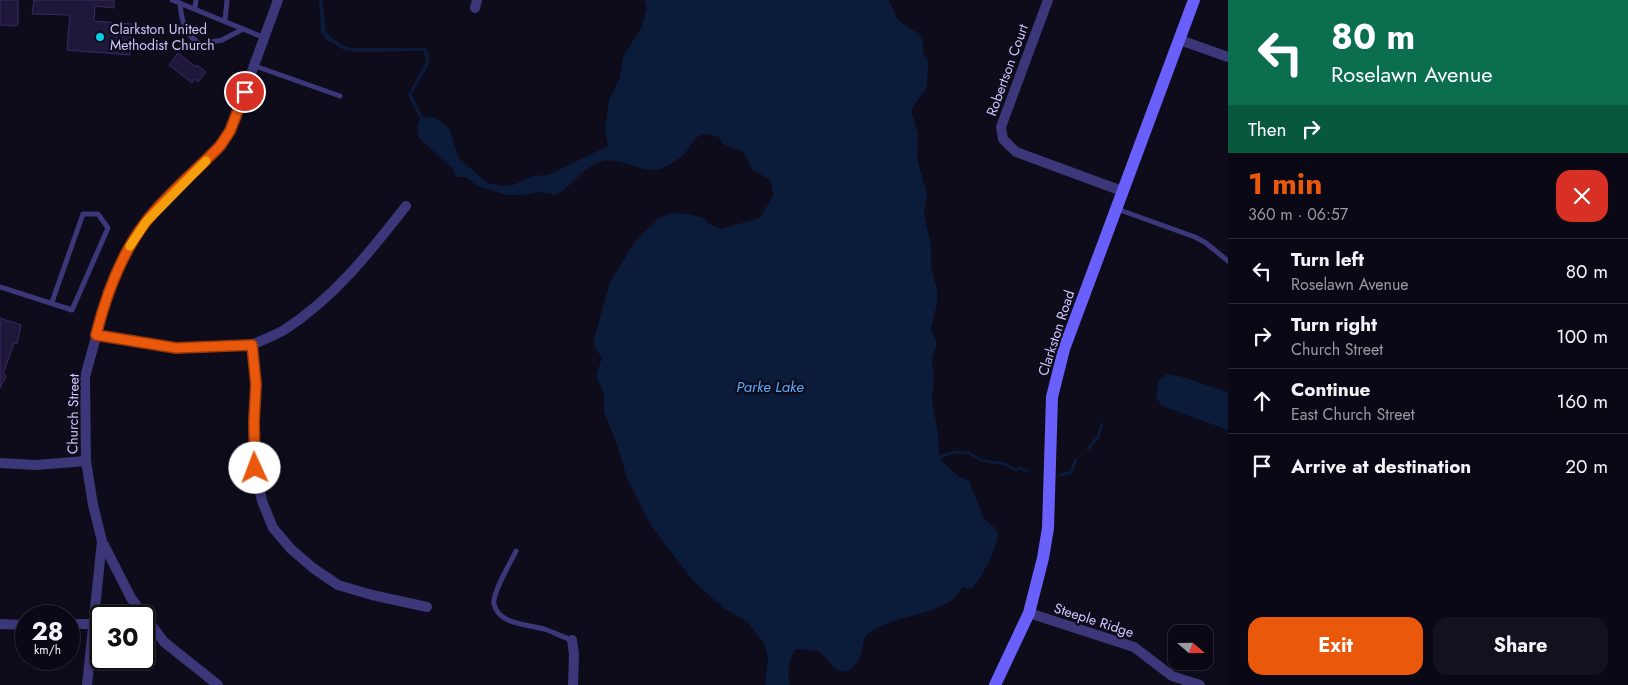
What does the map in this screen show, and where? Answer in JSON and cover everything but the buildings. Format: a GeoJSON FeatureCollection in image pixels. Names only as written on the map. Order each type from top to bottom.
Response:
{"type":"FeatureCollection","features":[{"type":"Feature","properties":{"kind":"street","name":"Church Street"},"geometry":{"type":"LineString","coordinates":[[97,605],[102,541],[93,505],[86,461],[85,377],[108,293],[123,258],[141,229],[220,146],[232,127],[278,0]]}},
{"type":"Feature","properties":{"kind":"street","name":"Robertson Court"},"geometry":{"type":"LineString","coordinates":[[1048,0],[1001,127],[1003,139],[1016,152],[1122,190]]}},
{"type":"Feature","properties":{"kind":"street","name":"Clarkston Road"},"geometry":{"type":"LineString","coordinates":[[994,685],[1029,613],[1048,528],[1050,435],[1054,385],[1064,349],[1194,0]]}},
{"type":"Feature","properties":{"kind":"street"},"geometry":{"type":"LineString","coordinates":[[1180,40],[1228,57]]}},
{"type":"Feature","properties":{"kind":"street"},"geometry":{"type":"LineString","coordinates":[[96,335],[176,348],[252,345],[283,331],[322,301],[359,265],[406,206]]}},
{"type":"Feature","properties":{"kind":"street"},"geometry":{"type":"LineString","coordinates":[[252,345],[256,384],[254,422],[255,468],[262,501],[273,528],[291,549],[313,568],[338,585],[427,608]]}},
{"type":"Feature","properties":{"kind":"street"},"geometry":{"type":"LineString","coordinates":[[0,463],[37,464],[86,461]]}},
{"type":"Feature","properties":{"kind":"street"},"geometry":{"type":"LineString","coordinates":[[102,541],[105,552],[136,605]]}},
{"type":"Feature","properties":{"kind":"street","name":"Steeple Ridge"},"geometry":{"type":"LineString","coordinates":[[1029,613],[1134,647],[1172,680],[1200,685]]}},
{"type":"Feature","properties":{"kind":"street"},"geometry":{"type":"LineString","coordinates":[[0,624],[15,625]]}},
{"type":"Feature","properties":{"kind":"street"},"geometry":{"type":"LineString","coordinates":[[155,631],[164,642],[218,685]]}},
{"type":"Feature","properties":{"kind":"street"},"geometry":{"type":"LineString","coordinates":[[572,640],[574,654],[573,685]]}},
{"type":"Feature","properties":{"kind":"street","name":"Church Street"},"geometry":{"type":"LineString","coordinates":[[87,685],[90,665]]}},
{"type":"Feature","properties":{"kind":"lane"},"geometry":{"type":"LineString","coordinates":[[172,0],[265,38]]}},
{"type":"Feature","properties":{"kind":"lane"},"geometry":{"type":"LineString","coordinates":[[195,8],[196,0]]}},
{"type":"Feature","properties":{"kind":"lane"},"geometry":{"type":"LineString","coordinates":[[225,21],[227,0]]}},
{"type":"Feature","properties":{"kind":"lane"},"geometry":{"type":"LineString","coordinates":[[180,3],[180,14],[188,35],[200,44],[222,40],[243,29]]}},
{"type":"Feature","properties":{"kind":"lane"},"geometry":{"type":"LineString","coordinates":[[255,66],[340,96]]}},
{"type":"Feature","properties":{"kind":"lane"},"geometry":{"type":"LineString","coordinates":[[1116,208],[1196,237],[1206,242],[1228,261]]}},
{"type":"Feature","properties":{"kind":"lane"},"geometry":{"type":"LineString","coordinates":[[0,287],[52,302],[72,310],[108,228],[98,214],[83,214],[52,302]]}},
{"type":"Feature","properties":{"kind":"lane"},"geometry":{"type":"LineString","coordinates":[[516,551],[496,595],[494,604],[500,614],[516,623],[547,630],[572,640]]}},
{"type":"Feature","properties":{"kind":"water","name":"Parke Lake"},"geometry":{"type":"Polygon","coordinates":[[[319,0],[322,0],[323,3],[326,33],[342,45],[351,48],[425,48],[429,54],[428,66],[412,95],[422,116],[436,118],[450,129],[458,157],[488,183],[503,186],[513,185],[533,176],[548,175],[608,146],[605,130],[609,99],[619,80],[623,57],[641,28],[647,9],[645,0],[889,0],[898,20],[919,34],[923,42],[923,53],[928,61],[927,87],[911,110],[918,134],[917,159],[927,194],[924,214],[931,245],[931,267],[937,290],[937,303],[931,329],[937,343],[932,360],[934,377],[932,400],[939,453],[942,461],[958,476],[969,481],[984,519],[994,527],[998,534],[992,555],[975,585],[971,589],[963,587],[953,599],[941,606],[877,628],[868,634],[865,637],[857,662],[846,672],[837,670],[819,651],[798,649],[793,654],[788,672],[790,685],[765,685],[768,658],[764,643],[746,621],[725,609],[694,582],[650,524],[627,478],[617,444],[604,412],[604,395],[596,375],[602,358],[594,346],[594,339],[610,282],[636,240],[659,218],[672,213],[689,214],[704,218],[709,224],[721,229],[760,218],[773,196],[771,181],[752,169],[743,152],[723,144],[719,137],[708,134],[698,137],[686,152],[667,166],[659,169],[651,170],[608,160],[599,162],[587,169],[556,195],[538,192],[524,195],[506,195],[476,185],[466,177],[456,177],[452,168],[419,138],[417,127],[420,119],[408,95],[426,61],[423,51],[356,52],[342,49],[326,39],[321,32],[319,0]]]}},
{"type":"Feature","properties":{"kind":"water"},"geometry":{"type":"Polygon","coordinates":[[[1167,374],[1228,392],[1228,430],[1162,406],[1156,397],[1158,381],[1167,374]]]}},
{"type":"Feature","properties":{"kind":"waterway"},"geometry":{"type":"LineString","coordinates":[[1088,449],[1098,437],[1102,424]]}},
{"type":"Feature","properties":{"kind":"waterway"},"geometry":{"type":"LineString","coordinates":[[942,456],[954,452],[969,453],[981,460],[1005,464],[1016,470],[1020,468],[1027,471]]}},
{"type":"Feature","properties":{"kind":"waterway"},"geometry":{"type":"LineString","coordinates":[[1060,475],[1071,472],[1076,460]]}},
{"type":"Feature","properties":{"kind":"slow traffic"},"geometry":{"type":"LineString","coordinates":[[130,246],[146,222],[206,161]]}},
{"type":"Feature","properties":{"kind":"place","name":"Clarkston United Methodist Church"},"geometry":{"type":"Point","coordinates":[100,37]}},
{"type":"Feature","properties":{"kind":"route"},"geometry":{"type":"LineString","coordinates":[[245,92],[230,131],[220,146],[146,222],[123,258],[108,293],[96,335],[176,348],[220,348],[252,345],[256,384],[254,422],[255,468]]}}]}
